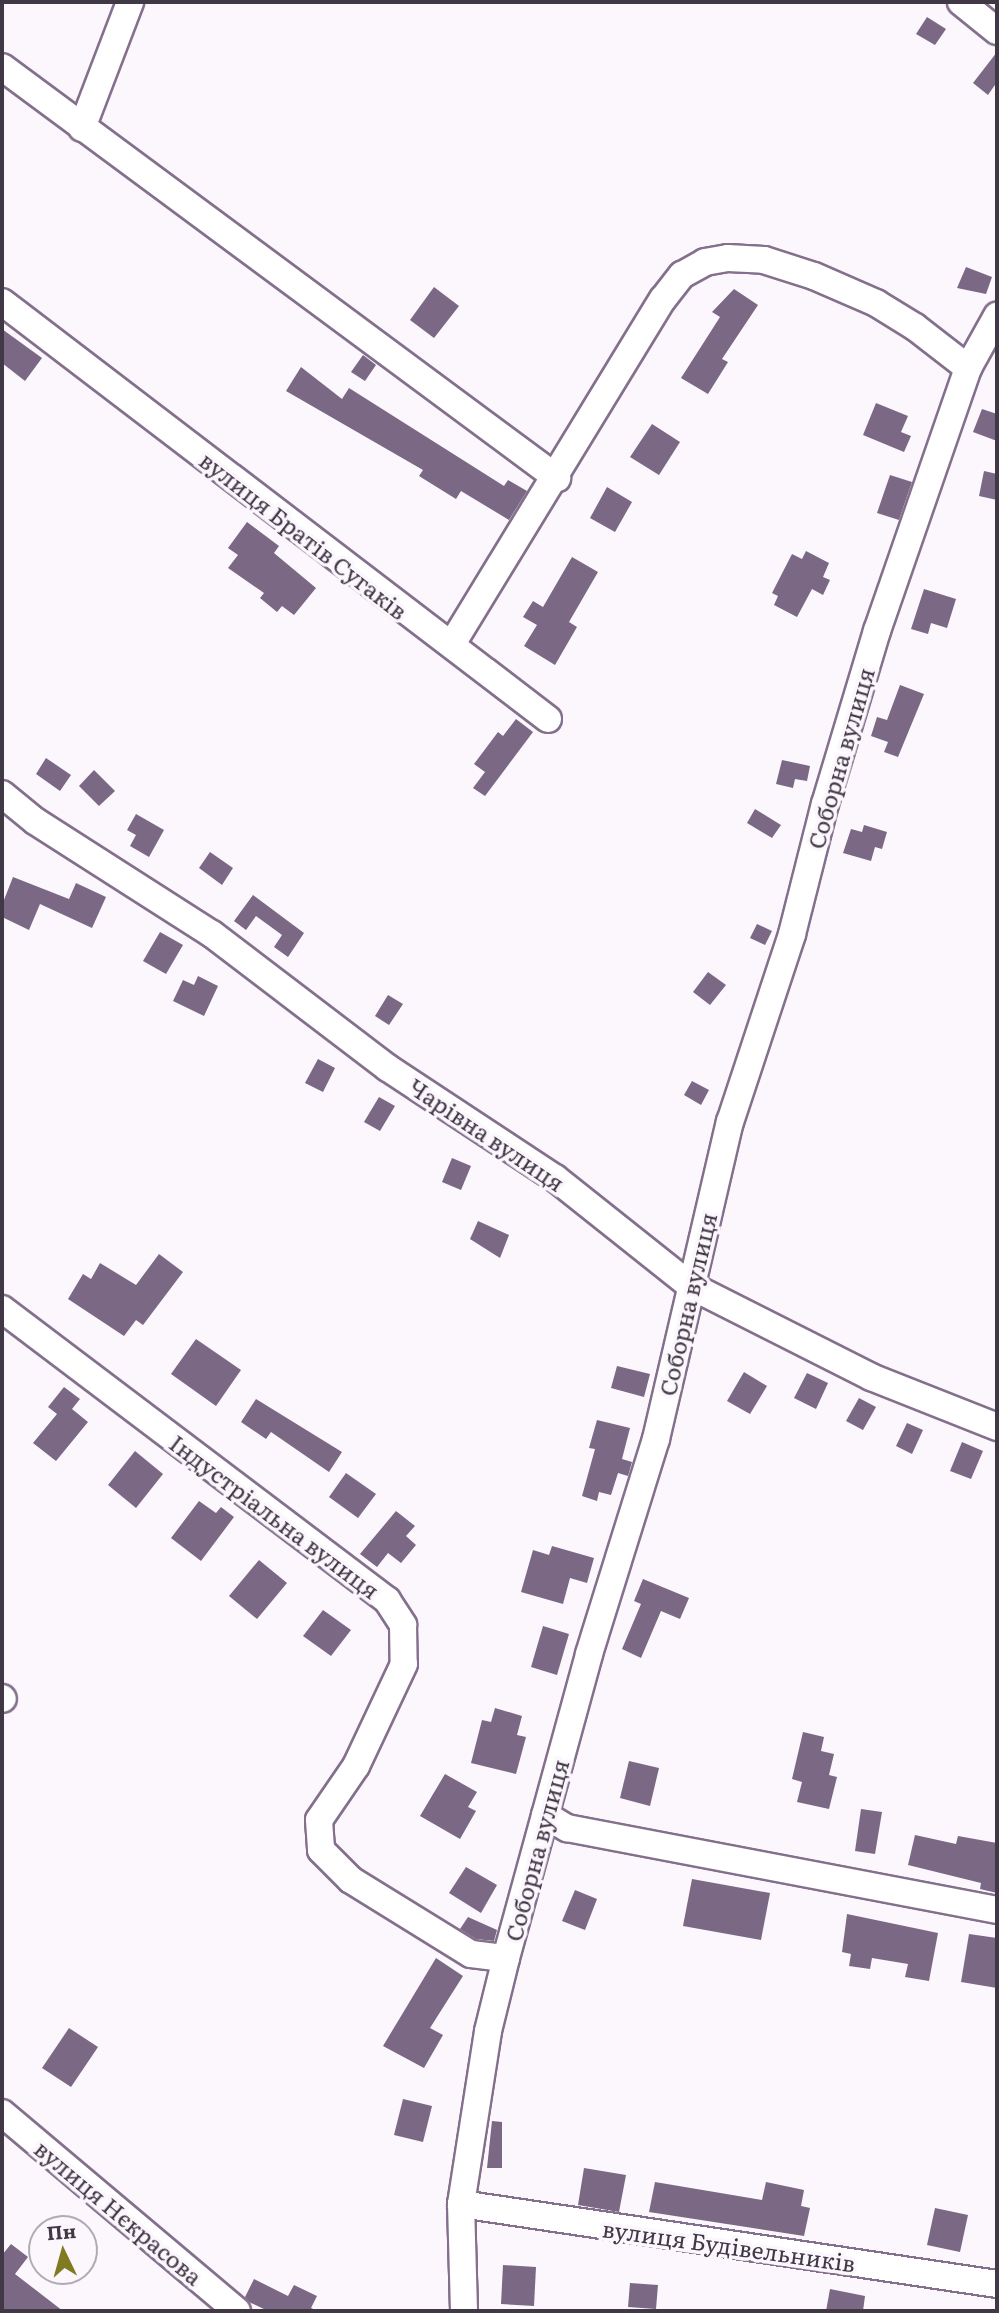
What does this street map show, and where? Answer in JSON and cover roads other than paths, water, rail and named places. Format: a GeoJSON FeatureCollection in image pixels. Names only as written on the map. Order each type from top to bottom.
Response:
{"type":"FeatureCollection","features":[{"type":"Feature","properties":{"kind":"street"},"geometry":{"type":"LineString","coordinates":[[82,128],[130,2]]}},
{"type":"Feature","properties":{"kind":"street"},"geometry":{"type":"LineString","coordinates":[[961,2],[997,31]]}},
{"type":"Feature","properties":{"kind":"street"},"geometry":{"type":"LineString","coordinates":[[2,67],[557,478]]}},
{"type":"Feature","properties":{"kind":"street"},"geometry":{"type":"LineString","coordinates":[[452,645],[557,478],[663,299],[682,275],[705,262],[728,258],[764,260],[814,276],[876,303],[915,327],[968,369]]}},
{"type":"Feature","properties":{"kind":"street","name":"вулиця Братів Сугаків"},"geometry":{"type":"LineString","coordinates":[[2,302],[548,719]]}},
{"type":"Feature","properties":{"kind":"street","name":"Соборна вулиця"},"geometry":{"type":"LineString","coordinates":[[464,2311],[461,2204],[488,2031],[506,1958],[545,1815],[656,1439],[730,1122],[792,934],[825,804],[877,631],[968,369],[997,316]]}},
{"type":"Feature","properties":{"kind":"street","name":"Чарівна вулиця"},"geometry":{"type":"LineString","coordinates":[[2,794],[35,821],[212,934],[388,1068],[555,1178],[691,1286],[871,1377],[997,1427]]}},
{"type":"Feature","properties":{"kind":"street","name":"Індустріальна вулиця"},"geometry":{"type":"LineString","coordinates":[[2,1309],[387,1600],[403,1625],[404,1664],[356,1766],[319,1820],[321,1850],[351,1880],[471,1954],[506,1958]]}},
{"type":"Feature","properties":{"kind":"street"},"geometry":{"type":"LineString","coordinates":[[545,1815],[567,1828],[997,1910]]}},
{"type":"Feature","properties":{"kind":"street","name":"вулиця Нєкрасова"},"geometry":{"type":"LineString","coordinates":[[2,2113],[237,2311]]}},
{"type":"Feature","properties":{"kind":"street","name":"вулиця Будівельників"},"geometry":{"type":"LineString","coordinates":[[461,2204],[997,2284]]}}]}
